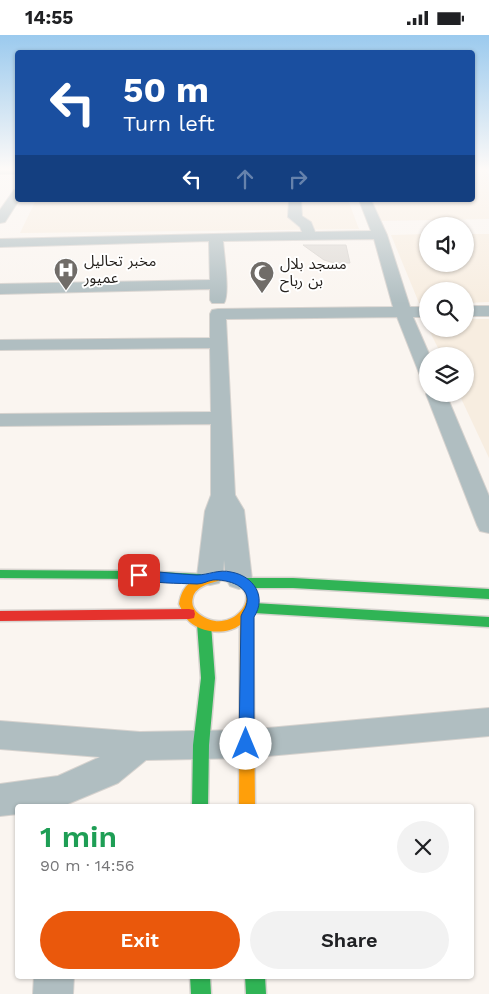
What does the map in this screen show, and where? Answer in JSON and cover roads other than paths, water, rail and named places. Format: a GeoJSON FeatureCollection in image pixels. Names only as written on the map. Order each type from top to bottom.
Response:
{"type":"FeatureCollection","features":[{"type":"Feature","properties":{"kind":"main road"},"geometry":{"type":"LineString","coordinates":[[0,574],[139,575],[205,578],[222,575],[243,581],[489,594]]}},
{"type":"Feature","properties":{"kind":"main road"},"geometry":{"type":"LineString","coordinates":[[205,578],[193,585],[185,599],[185,607],[189,614],[204,624],[216,627],[229,626],[250,612],[489,622]]}},
{"type":"Feature","properties":{"kind":"main road"},"geometry":{"type":"LineString","coordinates":[[243,581],[252,591],[254,599],[250,612],[246,744],[247,804]]}},
{"type":"Feature","properties":{"kind":"main road"},"geometry":{"type":"LineString","coordinates":[[0,616],[189,614]]}},
{"type":"Feature","properties":{"kind":"main road"},"geometry":{"type":"LineString","coordinates":[[200,804],[201,745],[208,678],[204,624]]}},
{"type":"Feature","properties":{"kind":"main road"},"geometry":{"type":"LineString","coordinates":[[200,979],[201,994]]}},
{"type":"Feature","properties":{"kind":"main road"},"geometry":{"type":"LineString","coordinates":[[255,979],[256,994]]}},
{"type":"Feature","properties":{"kind":"street"},"geometry":{"type":"LineString","coordinates":[[295,213],[295,217],[306,225],[310,236]]}},
{"type":"Feature","properties":{"kind":"street"},"geometry":{"type":"LineString","coordinates":[[370,213],[380,235],[403,312],[419,351]]}},
{"type":"Feature","properties":{"kind":"street"},"geometry":{"type":"LineString","coordinates":[[0,243],[380,235]]}},
{"type":"Feature","properties":{"kind":"street"},"geometry":{"type":"LineString","coordinates":[[205,578],[217,511],[223,495],[218,314],[219,284],[216,237]]}},
{"type":"Feature","properties":{"kind":"street"},"geometry":{"type":"LineString","coordinates":[[0,289],[219,284]]}},
{"type":"Feature","properties":{"kind":"street"},"geometry":{"type":"LineString","coordinates":[[218,314],[419,311]]}},
{"type":"Feature","properties":{"kind":"street"},"geometry":{"type":"LineString","coordinates":[[474,311],[489,311]]}},
{"type":"Feature","properties":{"kind":"street"},"geometry":{"type":"LineString","coordinates":[[0,345],[219,343]]}},
{"type":"Feature","properties":{"kind":"street"},"geometry":{"type":"LineString","coordinates":[[439,402],[489,525]]}},
{"type":"Feature","properties":{"kind":"street"},"geometry":{"type":"LineString","coordinates":[[0,420],[222,417]]}},
{"type":"Feature","properties":{"kind":"street"},"geometry":{"type":"LineString","coordinates":[[223,495],[232,510],[243,581]]}},
{"type":"Feature","properties":{"kind":"street"},"geometry":{"type":"LineString","coordinates":[[0,735],[140,746],[246,744],[489,722]]}},
{"type":"Feature","properties":{"kind":"street"},"geometry":{"type":"LineString","coordinates":[[0,800],[59,799],[106,772],[140,746]]}},
{"type":"Feature","properties":{"kind":"street"},"geometry":{"type":"LineString","coordinates":[[53,994],[54,979]]}},
{"type":"Feature","properties":{"kind":"place","name":"مخبر تحاليل عميور"},"geometry":{"type":"Point","coordinates":[66,291]}},
{"type":"Feature","properties":{"kind":"place","name":"مسجد بلال بن رباح"},"geometry":{"type":"Point","coordinates":[262,294]}}]}
